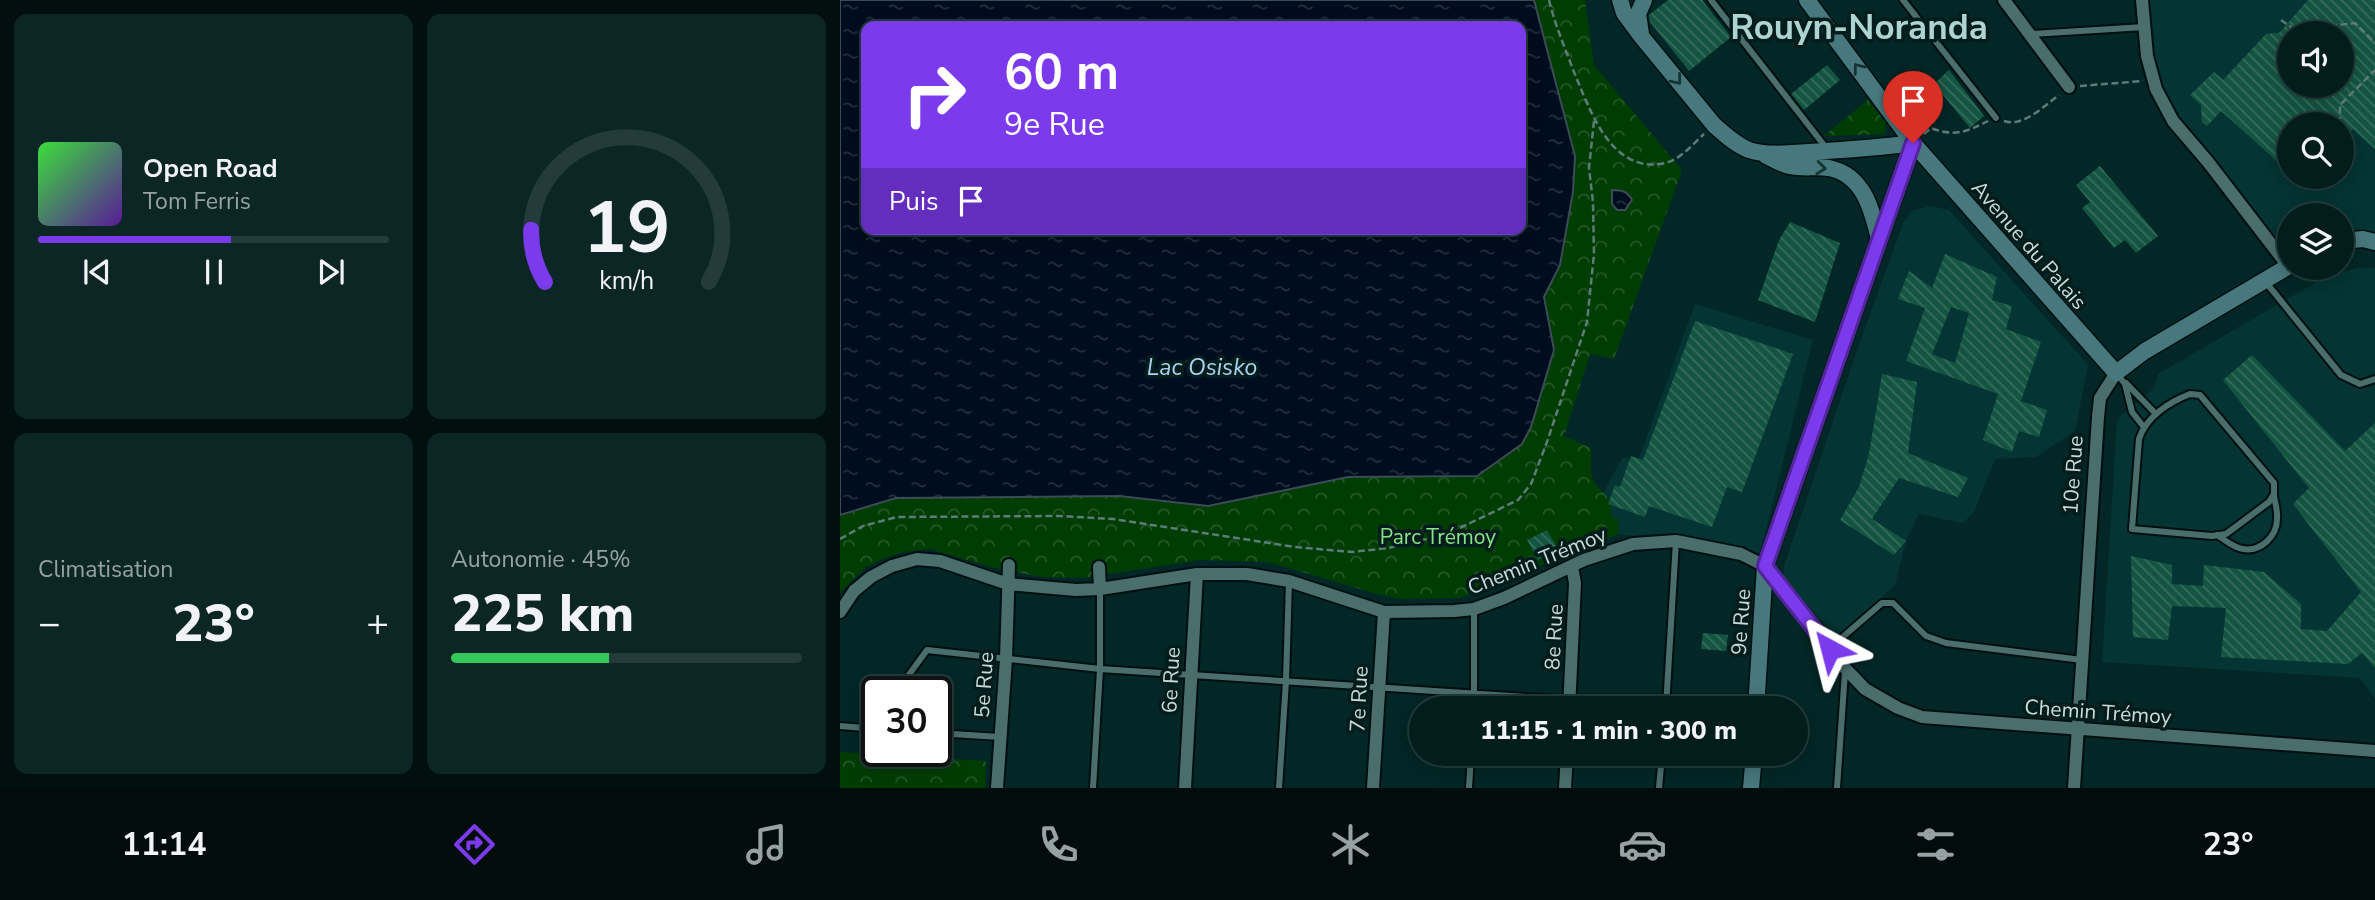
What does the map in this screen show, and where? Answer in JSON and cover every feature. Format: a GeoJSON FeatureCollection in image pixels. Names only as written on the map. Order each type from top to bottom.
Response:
{"type":"FeatureCollection","features":[{"type":"Feature","properties":{"kind":"street"},"geometry":{"type":"LineString","coordinates":[[1619,0],[1624,13],[1641,36],[1714,125],[1738,144],[1790,166],[1830,168],[1849,176],[1862,190],[1873,212],[1879,240]]}},
{"type":"Feature","properties":{"kind":"street"},"geometry":{"type":"LineString","coordinates":[[1641,36],[1638,14],[1644,0]]}},
{"type":"Feature","properties":{"kind":"street","name":"Avenue du Palais"},"geometry":{"type":"LineString","coordinates":[[1807,0],[1913,143],[2116,373]]}},
{"type":"Feature","properties":{"kind":"street"},"geometry":{"type":"LineString","coordinates":[[2004,0],[2069,87]]}},
{"type":"Feature","properties":{"kind":"street"},"geometry":{"type":"LineString","coordinates":[[2142,0],[2147,56],[2156,89],[2173,121],[2277,252]]}},
{"type":"Feature","properties":{"kind":"street"},"geometry":{"type":"LineString","coordinates":[[1756,152],[1865,150],[1913,143]]}},
{"type":"Feature","properties":{"kind":"street","name":"9e Rue"},"geometry":{"type":"LineString","coordinates":[[1757,696],[1765,566],[1913,143]]}},
{"type":"Feature","properties":{"kind":"street"},"geometry":{"type":"LineString","coordinates":[[2354,240],[2375,242]]}},
{"type":"Feature","properties":{"kind":"street","name":"10e Rue"},"geometry":{"type":"LineString","coordinates":[[2074,788],[2100,398],[2116,373],[2145,351],[2277,272]]}},
{"type":"Feature","properties":{"kind":"street","name":"Chemin Trémoy"},"geometry":{"type":"LineString","coordinates":[[840,612],[854,591],[871,577],[892,566],[917,559],[940,561],[1008,584],[1076,590],[1100,589],[1197,574],[1247,574],[1289,581],[1384,612],[1423,613],[1474,609],[1504,598],[1584,560],[1633,544],[1676,541],[1741,555],[1765,566],[1845,668],[1865,689],[1898,708],[1922,717],[2375,751]]}},
{"type":"Feature","properties":{"kind":"street","name":"5e Rue"},"geometry":{"type":"LineString","coordinates":[[997,788],[1009,565]]}},
{"type":"Feature","properties":{"kind":"street"},"geometry":{"type":"LineString","coordinates":[[1099,567],[1100,589]]}},
{"type":"Feature","properties":{"kind":"street","name":"8e Rue"},"geometry":{"type":"LineString","coordinates":[[1569,696],[1576,583],[1572,567]]}},
{"type":"Feature","properties":{"kind":"street","name":"6e Rue"},"geometry":{"type":"LineString","coordinates":[[1185,788],[1197,574]]}},
{"type":"Feature","properties":{"kind":"street","name":"7e Rue"},"geometry":{"type":"LineString","coordinates":[[1373,788],[1384,612]]}},
{"type":"Feature","properties":{"kind":"street"},"geometry":{"type":"LineString","coordinates":[[1565,788],[1566,766]]}},
{"type":"Feature","properties":{"kind":"street"},"geometry":{"type":"LineString","coordinates":[[1751,788],[1753,766]]}},
{"type":"Feature","properties":{"kind":"lane"},"geometry":{"type":"LineString","coordinates":[[1711,0],[1829,151]]}},
{"type":"Feature","properties":{"kind":"lane"},"geometry":{"type":"LineString","coordinates":[[1903,0],[1996,118]]}},
{"type":"Feature","properties":{"kind":"lane"},"geometry":{"type":"LineString","coordinates":[[2031,34],[2144,27]]}},
{"type":"Feature","properties":{"kind":"lane"},"geometry":{"type":"LineString","coordinates":[[2264,280],[2341,376],[2360,384],[2375,379]]}},
{"type":"Feature","properties":{"kind":"lane"},"geometry":{"type":"LineString","coordinates":[[2116,373],[2156,414]]}},
{"type":"Feature","properties":{"kind":"lane"},"geometry":{"type":"LineString","coordinates":[[2116,373],[2125,384],[2132,412],[2143,426]]}},
{"type":"Feature","properties":{"kind":"lane"},"geometry":{"type":"LineString","coordinates":[[2217,535],[2229,544],[2244,549],[2260,547],[2274,535],[2278,518],[2274,483],[2200,395],[2181,397],[2156,414],[2143,426],[2139,439],[2133,529],[2226,534],[2269,502],[2274,494]]}},
{"type":"Feature","properties":{"kind":"lane"},"geometry":{"type":"LineString","coordinates":[[1667,696],[1676,541]]}},
{"type":"Feature","properties":{"kind":"lane"},"geometry":{"type":"LineString","coordinates":[[1279,788],[1289,581]]}},
{"type":"Feature","properties":{"kind":"lane"},"geometry":{"type":"LineString","coordinates":[[1093,788],[1100,669],[1100,589]]}},
{"type":"Feature","properties":{"kind":"lane"},"geometry":{"type":"LineString","coordinates":[[1830,649],[1882,603],[1888,602],[1893,603],[1926,636],[1946,643],[2082,660]]}},
{"type":"Feature","properties":{"kind":"lane"},"geometry":{"type":"LineString","coordinates":[[1474,609],[1476,696]]}},
{"type":"Feature","properties":{"kind":"lane"},"geometry":{"type":"LineString","coordinates":[[908,676],[926,650],[1100,669],[1507,696]]}},
{"type":"Feature","properties":{"kind":"lane"},"geometry":{"type":"LineString","coordinates":[[1838,788],[1845,668]]}},
{"type":"Feature","properties":{"kind":"lane"},"geometry":{"type":"LineString","coordinates":[[840,726],[861,728]]}},
{"type":"Feature","properties":{"kind":"lane"},"geometry":{"type":"LineString","coordinates":[[952,734],[1000,737]]}},
{"type":"Feature","properties":{"kind":"lane"},"geometry":{"type":"LineString","coordinates":[[1469,788],[1470,766]]}},
{"type":"Feature","properties":{"kind":"lane"},"geometry":{"type":"LineString","coordinates":[[1659,788],[1661,766]]}},
{"type":"Feature","properties":{"kind":"path"},"geometry":{"type":"LineString","coordinates":[[1549,0],[1594,121],[1606,140],[1627,157],[1647,164],[1667,163],[1678,157],[1714,125]]}},
{"type":"Feature","properties":{"kind":"path"},"geometry":{"type":"LineString","coordinates":[[2281,20],[2295,30],[2355,23],[2375,43]]}},
{"type":"Feature","properties":{"kind":"path"},"geometry":{"type":"LineString","coordinates":[[2340,112],[2340,105],[2375,70]]}},
{"type":"Feature","properties":{"kind":"path"},"geometry":{"type":"LineString","coordinates":[[1913,143],[1931,128],[1947,134],[1969,130],[1996,118]]}},
{"type":"Feature","properties":{"kind":"path"},"geometry":{"type":"LineString","coordinates":[[840,539],[863,526],[897,517],[1060,516],[1113,519],[1295,547],[1352,552],[1388,548],[1427,539],[1503,509],[1518,500],[1531,484],[1583,339],[1594,254],[1589,169],[1594,121]]}},
{"type":"Feature","properties":{"kind":"shaded area"},"geometry":{"type":"Polygon","coordinates":[[[2142,0],[2375,0],[2375,233],[2354,230],[2354,203],[2277,203],[2277,249],[2156,89],[2142,0]]]}},
{"type":"Feature","properties":{"kind":"shaded area"},"geometry":{"type":"Polygon","coordinates":[[[1930,206],[1949,210],[2088,365],[2075,431],[2036,457],[1995,459],[1974,512],[1963,523],[1919,514],[1906,541],[1895,585],[1838,639],[1783,578],[1784,566],[1904,221],[1912,211],[1930,206]]]}},
{"type":"Feature","properties":{"kind":"shaded area"},"geometry":{"type":"Polygon","coordinates":[[[2375,268],[2375,699],[2360,678],[2102,662],[2117,421],[2154,388],[2158,374],[2320,280],[2354,280],[2354,269],[2375,268]]]}},
{"type":"Feature","properties":{"kind":"shaded area"},"geometry":{"type":"Polygon","coordinates":[[[1695,304],[1813,340],[1760,554],[1619,534],[1600,499],[1622,458],[1639,458],[1695,304]]]}},
{"type":"Feature","properties":{"kind":"green space","name":"Parc Trémoy"},"geometry":{"type":"Polygon","coordinates":[[[1534,0],[1585,0],[1594,65],[1682,170],[1614,359],[1590,354],[1564,436],[1591,448],[1591,473],[1594,483],[1610,500],[1612,518],[1618,519],[1619,534],[1542,565],[1504,585],[1459,598],[1399,599],[1267,562],[1200,560],[1084,578],[1041,577],[991,567],[930,549],[903,552],[866,567],[840,593],[840,515],[896,498],[1119,496],[1208,506],[1348,477],[1477,476],[1522,444],[1531,427],[1554,350],[1544,297],[1560,264],[1573,192],[1575,156],[1534,0]]]}},
{"type":"Feature","properties":{"kind":"green space"},"geometry":{"type":"Polygon","coordinates":[[[1868,100],[1886,123],[1885,134],[1824,136],[1868,100]]]}},
{"type":"Feature","properties":{"kind":"green space"},"geometry":{"type":"Polygon","coordinates":[[[840,752],[861,753],[861,767],[952,767],[952,759],[986,761],[985,788],[840,788],[840,752]]]}},
{"type":"Feature","properties":{"kind":"water","name":"Lac Osisko"},"geometry":{"type":"Polygon","coordinates":[[[840,0],[1534,0],[1575,156],[1573,192],[1560,265],[1544,297],[1554,350],[1531,427],[1522,444],[1477,476],[1348,477],[1208,506],[1119,496],[896,498],[840,515],[840,0]]]}},
{"type":"Feature","properties":{"kind":"water"},"geometry":{"type":"Polygon","coordinates":[[[1612,190],[1624,192],[1632,200],[1625,210],[1617,210],[1612,204],[1612,190]]]}},
{"type":"Feature","properties":{"kind":"building"},"geometry":{"type":"Polygon","coordinates":[[[1668,0],[1702,0],[1731,37],[1689,71],[1650,22],[1649,15],[1668,0]]]}},
{"type":"Feature","properties":{"kind":"building"},"geometry":{"type":"Polygon","coordinates":[[[2308,0],[2375,0],[2375,149],[2354,130],[2354,112],[2277,112],[2277,161],[2221,111],[2207,126],[2202,122],[2201,105],[2190,95],[2214,72],[2223,80],[2266,34],[2277,33],[2277,98],[2354,98],[2354,21],[2290,21],[2308,0]]]}},
{"type":"Feature","properties":{"kind":"building"},"geometry":{"type":"Polygon","coordinates":[[[1827,65],[1840,80],[1804,110],[1791,94],[1827,65]]]}},
{"type":"Feature","properties":{"kind":"building"},"geometry":{"type":"Polygon","coordinates":[[[1949,70],[1984,116],[1970,128],[1934,84],[1949,70]]]}},
{"type":"Feature","properties":{"kind":"building"},"geometry":{"type":"Polygon","coordinates":[[[2100,166],[2158,236],[2136,253],[2125,240],[2114,248],[2082,208],[2090,202],[2076,185],[2100,166]]]}},
{"type":"Feature","properties":{"kind":"building"},"geometry":{"type":"Polygon","coordinates":[[[1790,222],[1840,243],[1815,322],[1758,300],[1779,240],[1790,222]]]}},
{"type":"Feature","properties":{"kind":"building"},"geometry":{"type":"Polygon","coordinates":[[[1945,254],[1997,277],[1992,300],[2012,306],[2006,329],[2041,342],[2021,401],[2047,410],[2039,437],[2019,431],[2012,452],[1983,440],[1998,394],[1906,361],[1925,308],[1898,299],[1909,271],[1932,288],[1945,254]],[[1951,307],[1932,354],[1955,363],[1969,313],[1951,307]]]}},
{"type":"Feature","properties":{"kind":"building"},"geometry":{"type":"Polygon","coordinates":[[[1695,321],[1793,354],[1742,492],[1727,487],[1712,527],[1649,506],[1645,517],[1608,504],[1615,485],[1620,487],[1631,456],[1643,460],[1695,321]]]}},
{"type":"Feature","properties":{"kind":"building"},"geometry":{"type":"Polygon","coordinates":[[[2252,355],[2345,451],[2375,423],[2375,668],[2362,653],[2348,664],[2221,657],[2226,608],[2172,606],[2168,640],[2133,637],[2131,556],[2172,565],[2172,584],[2203,586],[2204,565],[2264,572],[2301,604],[2301,629],[2327,631],[2361,592],[2293,504],[2309,488],[2223,380],[2252,355]]]}},
{"type":"Feature","properties":{"kind":"building"},"geometry":{"type":"Polygon","coordinates":[[[1882,374],[1917,382],[1908,453],[1968,478],[1958,497],[1899,478],[1872,519],[1906,541],[1894,555],[1840,520],[1859,487],[1869,454],[1882,374]]]}},
{"type":"Feature","properties":{"kind":"building"},"geometry":{"type":"Polygon","coordinates":[[[1547,530],[1558,549],[1538,560],[1527,540],[1547,530]]]}},
{"type":"Feature","properties":{"kind":"building"},"geometry":{"type":"Polygon","coordinates":[[[1703,633],[1728,635],[1726,651],[1701,649],[1703,633]]]}},
{"type":"Feature","properties":{"kind":"district","name":"Rouyn-Noranda"},"geometry":{"type":"Point","coordinates":[1859,27]}},
{"type":"Feature","properties":{"kind":"route"},"geometry":{"type":"LineString","coordinates":[[1830,649],[1765,566],[1913,143]]}}]}
